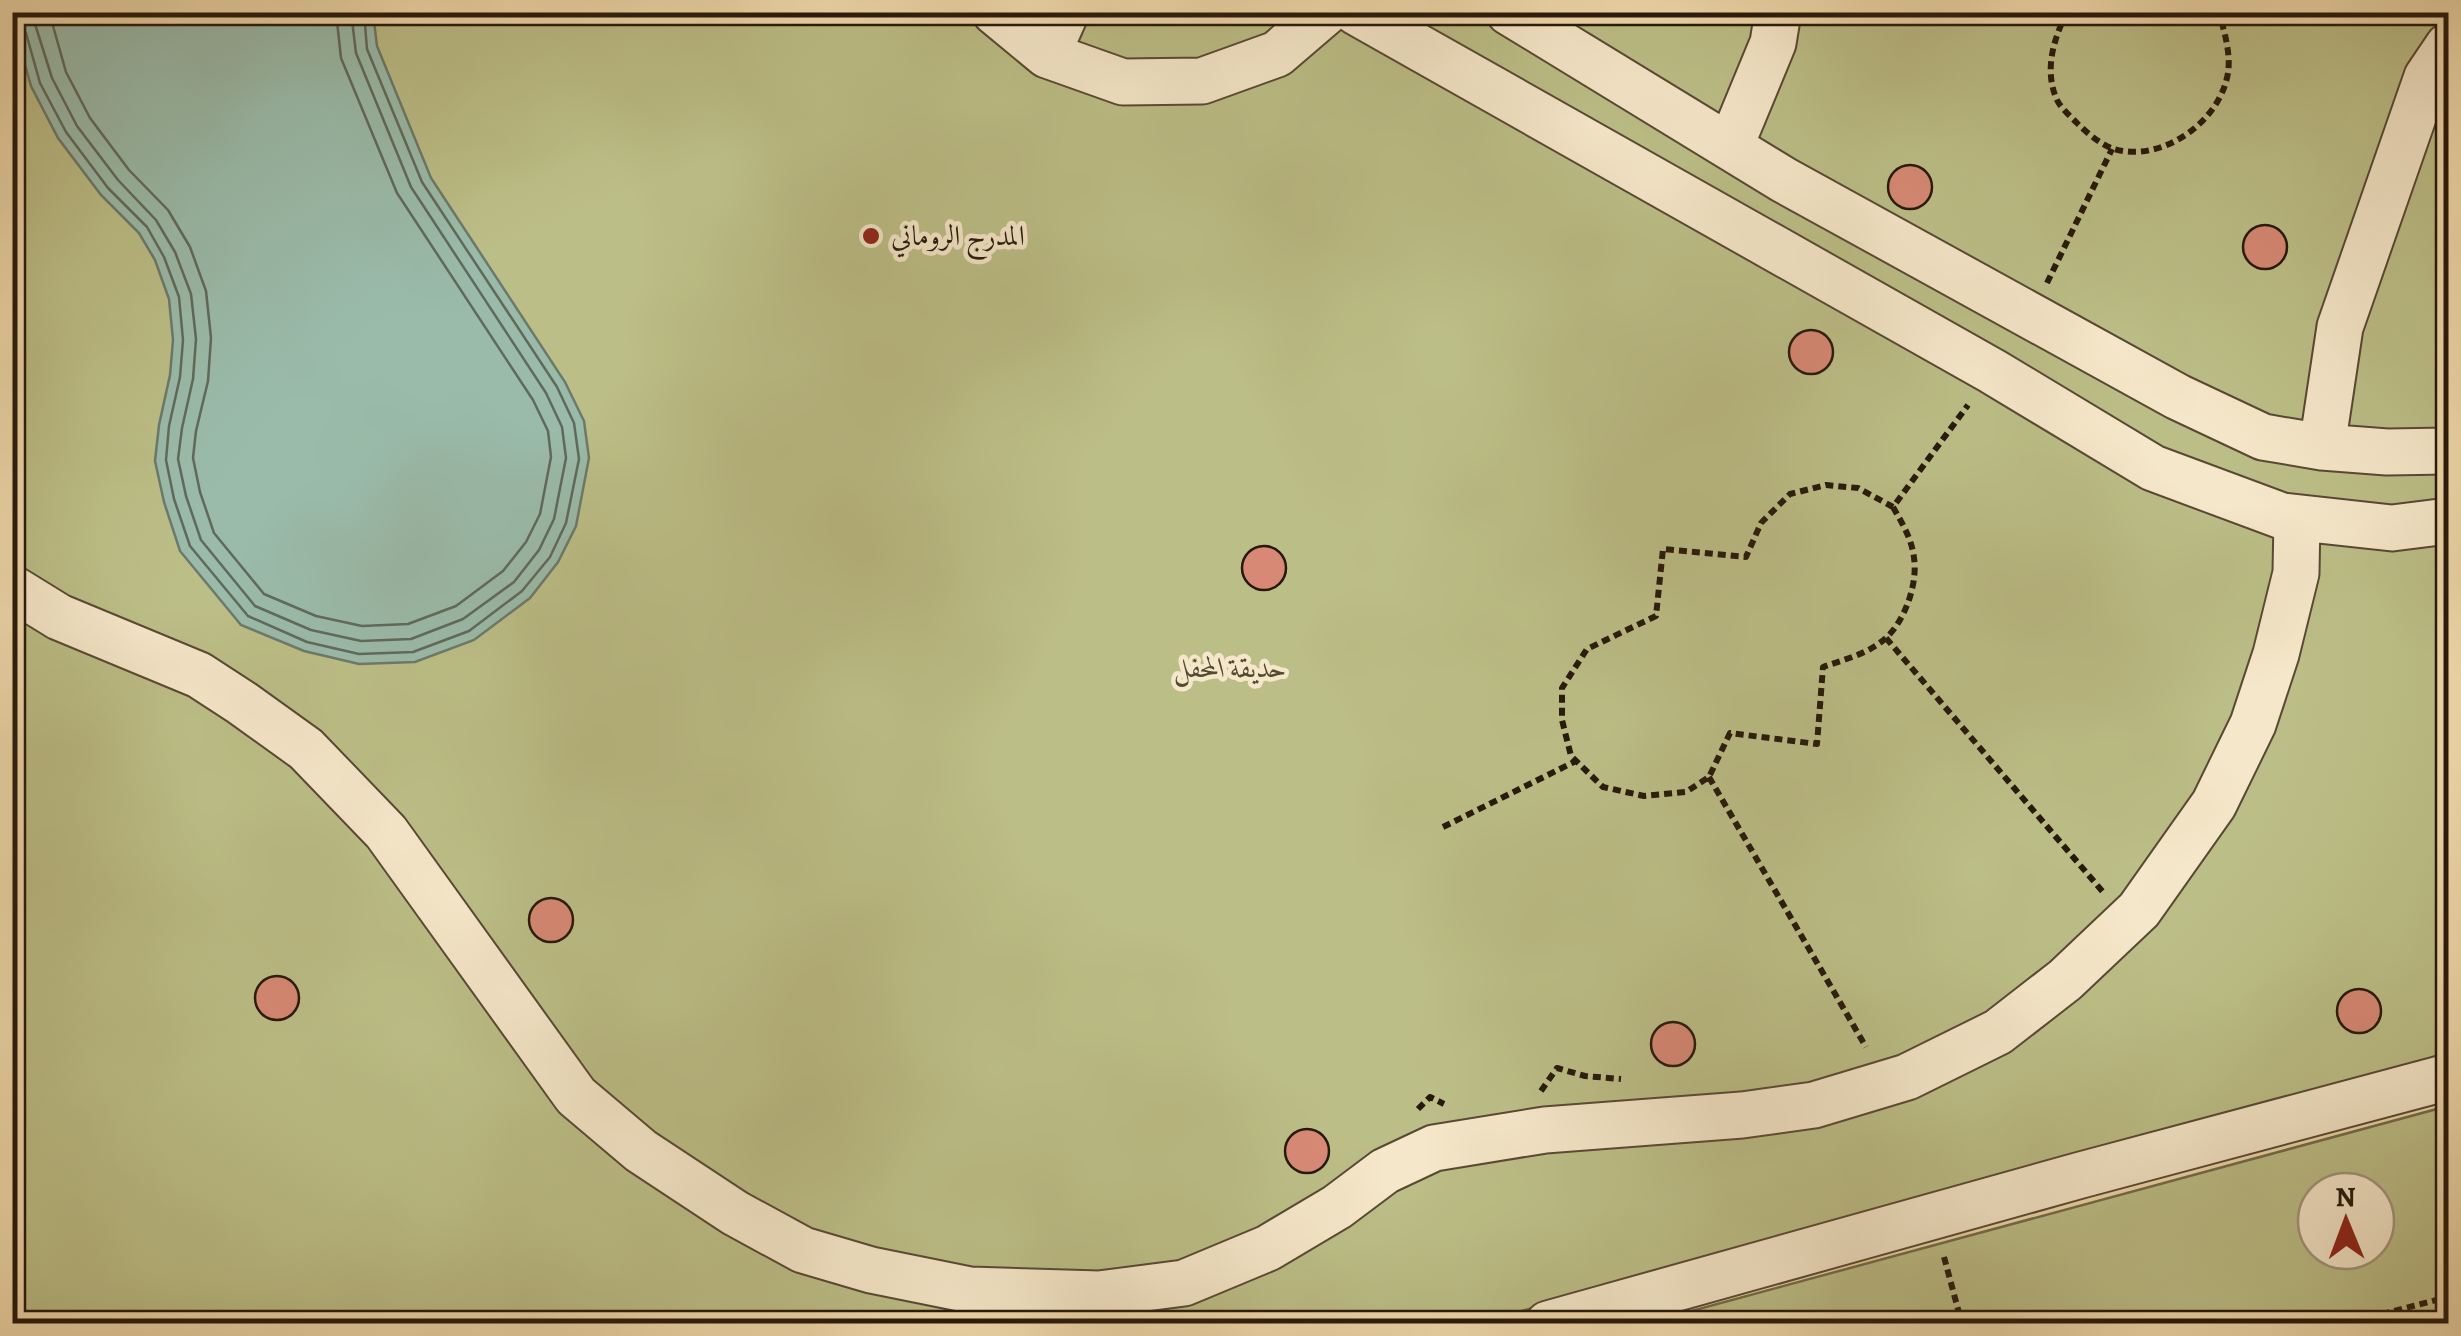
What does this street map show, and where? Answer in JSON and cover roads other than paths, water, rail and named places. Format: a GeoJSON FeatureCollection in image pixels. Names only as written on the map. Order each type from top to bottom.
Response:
{"type":"FeatureCollection","features":[{"type":"Feature","properties":{"kind":"street"},"geometry":{"type":"LineString","coordinates":[[994,12],[1047,55],[1123,82],[1202,81],[1277,54],[1326,12]]}},
{"type":"Feature","properties":{"kind":"street"},"geometry":{"type":"LineString","coordinates":[[1047,55],[1066,12]]}},
{"type":"Feature","properties":{"kind":"street"},"geometry":{"type":"LineString","coordinates":[[1356,12],[1992,371],[2153,468],[2282,516],[2392,528],[2448,522]]}},
{"type":"Feature","properties":{"kind":"street"},"geometry":{"type":"LineString","coordinates":[[1509,12],[1567,28],[1730,147],[1801,189],[2178,396],[2263,437],[2387,452],[2448,451]]}},
{"type":"Feature","properties":{"kind":"street"},"geometry":{"type":"LineString","coordinates":[[1730,147],[1773,43],[1778,12]]}},
{"type":"Feature","properties":{"kind":"street"},"geometry":{"type":"LineString","coordinates":[[2322,447],[2340,326],[2427,78],[2448,46]]}},
{"type":"Feature","properties":{"kind":"street"},"geometry":{"type":"LineString","coordinates":[[12,588],[59,616],[198,676],[242,702],[306,749],[386,832],[576,1096],[640,1151],[735,1213],[803,1250],[871,1270],[970,1290],[1099,1294],[1184,1283],[1268,1248],[1385,1172],[1434,1148],[1545,1130],[1742,1115],[1814,1105],[1907,1077],[1998,1032],[2066,980],[2139,910],[2214,804],[2253,724],[2276,654],[2296,573],[2297,518]]}},
{"type":"Feature","properties":{"kind":"street"},"geometry":{"type":"LineString","coordinates":[[1548,1324],[2448,1077]]}},
{"type":"Feature","properties":{"kind":"water"},"geometry":{"type":"Polygon","coordinates":[[[17,13],[373,13],[377,46],[431,178],[565,382],[584,421],[589,458],[576,526],[558,562],[530,598],[474,640],[415,662],[359,664],[304,651],[241,625],[180,551],[164,502],[155,461],[173,340],[169,299],[155,260],[139,233],[101,195],[58,138],[31,86],[16,33],[17,13]]]}},
{"type":"Feature","properties":{"kind":"place","name":"المدرج الروماني"},"geometry":{"type":"Point","coordinates":[871,236]}},
{"type":"Feature","properties":{"kind":"park label","name":"حديقة المحفل"},"geometry":{"type":"Point","coordinates":[1230,668]}}]}
